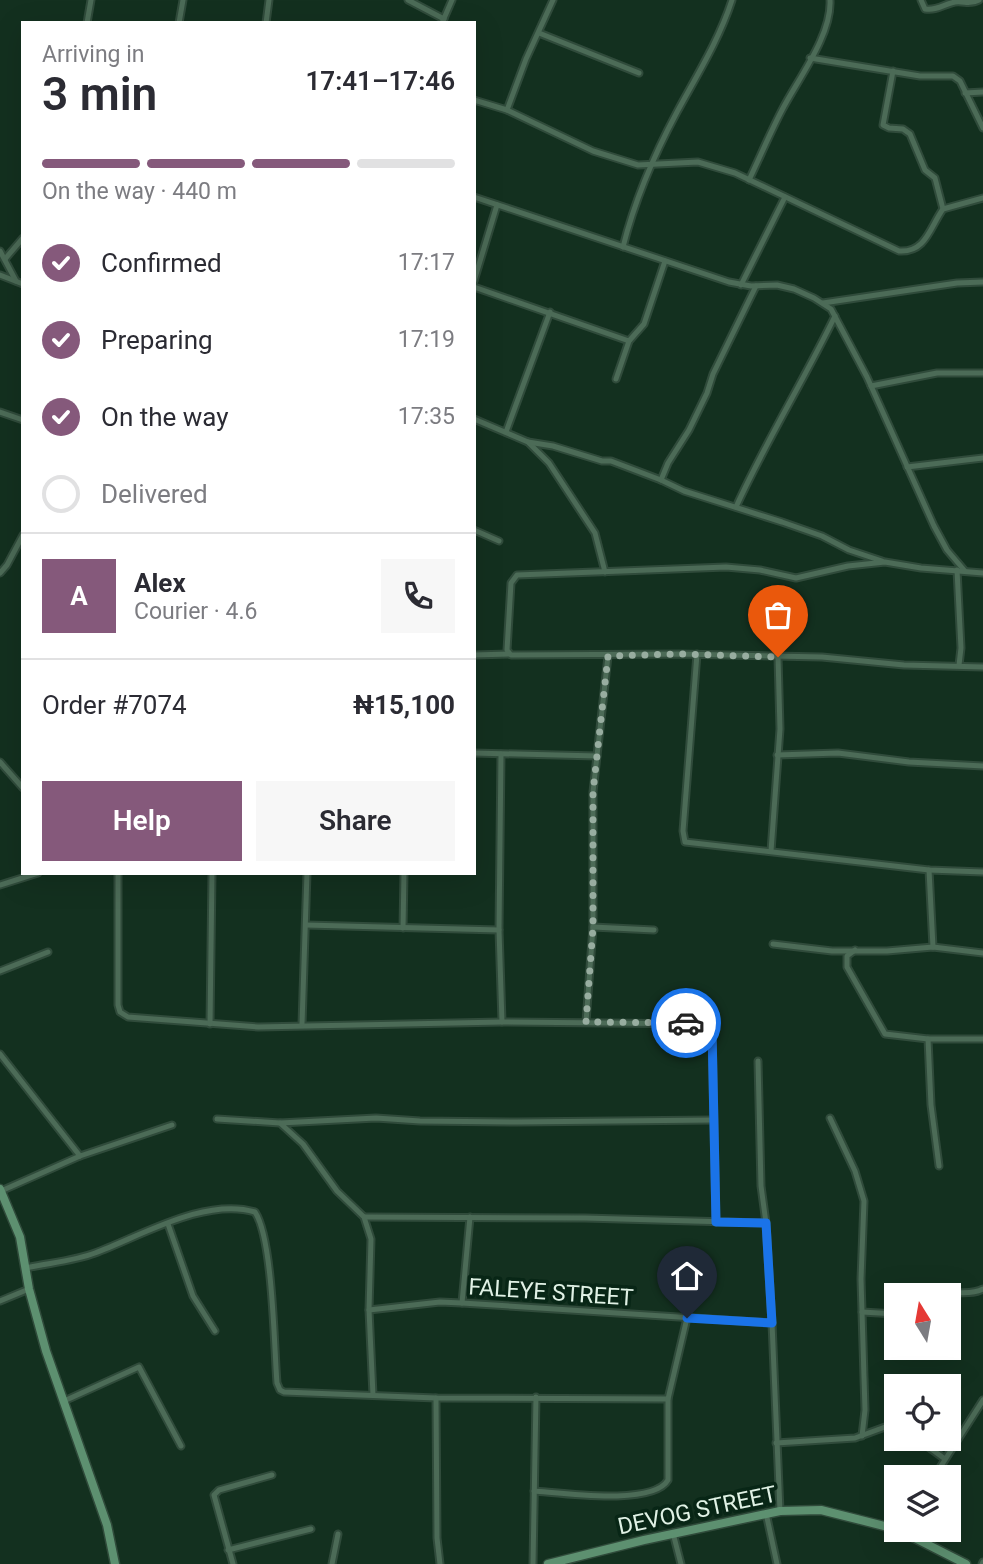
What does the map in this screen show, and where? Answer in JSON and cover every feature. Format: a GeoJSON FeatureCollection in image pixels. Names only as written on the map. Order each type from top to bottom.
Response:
{"type":"FeatureCollection","features":[{"type":"Feature","properties":{"kind":"street"},"geometry":{"type":"LineString","coordinates":[[87,21],[91,0]]}},
{"type":"Feature","properties":{"kind":"street"},"geometry":{"type":"LineString","coordinates":[[179,21],[183,0]]}},
{"type":"Feature","properties":{"kind":"street"},"geometry":{"type":"LineString","coordinates":[[266,21],[269,0]]}},
{"type":"Feature","properties":{"kind":"street"},"geometry":{"type":"LineString","coordinates":[[408,0],[443,21],[452,0]]}},
{"type":"Feature","properties":{"kind":"street"},"geometry":{"type":"LineString","coordinates":[[507,110],[526,59],[553,0]]}},
{"type":"Feature","properties":{"kind":"street"},"geometry":{"type":"LineString","coordinates":[[623,247],[633,210],[650,166],[705,65],[732,0]]}},
{"type":"Feature","properties":{"kind":"street"},"geometry":{"type":"LineString","coordinates":[[748,180],[828,23],[830,0]]}},
{"type":"Feature","properties":{"kind":"street"},"geometry":{"type":"LineString","coordinates":[[921,0],[925,9],[931,10],[954,2],[969,4],[979,0]]}},
{"type":"Feature","properties":{"kind":"street"},"geometry":{"type":"LineString","coordinates":[[539,33],[639,73]]}},
{"type":"Feature","properties":{"kind":"street"},"geometry":{"type":"LineString","coordinates":[[810,58],[920,76],[953,76],[960,81],[983,128]]}},
{"type":"Feature","properties":{"kind":"street"},"geometry":{"type":"LineString","coordinates":[[476,101],[507,110],[593,151],[638,165],[698,162],[748,180],[899,251],[914,250],[921,245],[943,209],[938,184],[925,170],[910,134],[902,129],[883,125],[893,71]]}},
{"type":"Feature","properties":{"kind":"street"},"geometry":{"type":"LineString","coordinates":[[965,93],[983,92]]}},
{"type":"Feature","properties":{"kind":"street"},"geometry":{"type":"LineString","coordinates":[[979,122],[983,112]]}},
{"type":"Feature","properties":{"kind":"street"},"geometry":{"type":"LineString","coordinates":[[741,285],[785,197]]}},
{"type":"Feature","properties":{"kind":"street"},"geometry":{"type":"LineString","coordinates":[[476,198],[741,285],[777,285],[794,289],[831,309],[871,386],[947,550],[961,570],[959,665]]}},
{"type":"Feature","properties":{"kind":"street"},"geometry":{"type":"LineString","coordinates":[[943,209],[983,198]]}},
{"type":"Feature","properties":{"kind":"street"},"geometry":{"type":"LineString","coordinates":[[476,274],[497,205]]}},
{"type":"Feature","properties":{"kind":"street"},"geometry":{"type":"LineString","coordinates":[[5,259],[21,240]]}},
{"type":"Feature","properties":{"kind":"street"},"geometry":{"type":"LineString","coordinates":[[0,251],[19,282]]}},
{"type":"Feature","properties":{"kind":"street"},"geometry":{"type":"LineString","coordinates":[[616,379],[629,341],[644,324],[666,261]]}},
{"type":"Feature","properties":{"kind":"street"},"geometry":{"type":"LineString","coordinates":[[0,275],[19,282]]}},
{"type":"Feature","properties":{"kind":"street"},"geometry":{"type":"LineString","coordinates":[[823,303],[957,283],[983,282]]}},
{"type":"Feature","properties":{"kind":"street"},"geometry":{"type":"LineString","coordinates":[[661,480],[668,463],[689,430],[756,286]]}},
{"type":"Feature","properties":{"kind":"street"},"geometry":{"type":"LineString","coordinates":[[476,288],[629,341]]}},
{"type":"Feature","properties":{"kind":"street"},"geometry":{"type":"LineString","coordinates":[[506,432],[550,312]]}},
{"type":"Feature","properties":{"kind":"street"},"geometry":{"type":"LineString","coordinates":[[736,507],[759,458],[811,366],[835,316]]}},
{"type":"Feature","properties":{"kind":"street"},"geometry":{"type":"LineString","coordinates":[[871,386],[937,373],[983,373]]}},
{"type":"Feature","properties":{"kind":"street"},"geometry":{"type":"LineString","coordinates":[[0,412],[21,419]]}},
{"type":"Feature","properties":{"kind":"street"},"geometry":{"type":"LineString","coordinates":[[476,420],[528,442],[553,446],[601,461],[611,461],[684,491],[822,537],[849,551],[885,562],[983,573]]}},
{"type":"Feature","properties":{"kind":"street"},"geometry":{"type":"LineString","coordinates":[[528,442],[549,463],[595,533],[605,572]]}},
{"type":"Feature","properties":{"kind":"street"},"geometry":{"type":"LineString","coordinates":[[907,467],[983,458]]}},
{"type":"Feature","properties":{"kind":"street"},"geometry":{"type":"LineString","coordinates":[[476,531],[499,541]]}},
{"type":"Feature","properties":{"kind":"street"},"geometry":{"type":"LineString","coordinates":[[0,573],[21,539]]}},
{"type":"Feature","properties":{"kind":"street"},"geometry":{"type":"LineString","coordinates":[[848,566],[849,551]]}},
{"type":"Feature","properties":{"kind":"street"},"geometry":{"type":"LineString","coordinates":[[509,653],[512,579],[522,575],[726,567],[760,570],[796,578],[848,566],[885,562]]}},
{"type":"Feature","properties":{"kind":"street"},"geometry":{"type":"LineString","coordinates":[[476,655],[698,654],[822,657],[904,665],[983,667]]}},
{"type":"Feature","properties":{"kind":"street"},"geometry":{"type":"LineString","coordinates":[[698,654],[683,831],[685,842],[929,870],[983,872]]}},
{"type":"Feature","properties":{"kind":"street"},"geometry":{"type":"LineString","coordinates":[[586,1022],[593,927],[593,792],[608,656]]}},
{"type":"Feature","properties":{"kind":"street"},"geometry":{"type":"LineString","coordinates":[[771,851],[780,730],[778,657]]}},
{"type":"Feature","properties":{"kind":"street"},"geometry":{"type":"LineString","coordinates":[[476,753],[597,757]]}},
{"type":"Feature","properties":{"kind":"street"},"geometry":{"type":"LineString","coordinates":[[777,755],[838,753],[909,762],[983,766]]}},
{"type":"Feature","properties":{"kind":"street"},"geometry":{"type":"LineString","coordinates":[[501,754],[499,930],[502,1022]]}},
{"type":"Feature","properties":{"kind":"street"},"geometry":{"type":"LineString","coordinates":[[0,762],[21,787]]}},
{"type":"Feature","properties":{"kind":"street"},"geometry":{"type":"LineString","coordinates":[[929,870],[933,947]]}},
{"type":"Feature","properties":{"kind":"street"},"geometry":{"type":"LineString","coordinates":[[0,885],[32,875]]}},
{"type":"Feature","properties":{"kind":"street"},"geometry":{"type":"LineString","coordinates":[[118,875],[120,1012],[128,1017],[258,1027],[502,1022],[707,1024],[712,1029],[716,1222]]}},
{"type":"Feature","properties":{"kind":"street"},"geometry":{"type":"LineString","coordinates":[[210,1024],[212,875]]}},
{"type":"Feature","properties":{"kind":"street"},"geometry":{"type":"LineString","coordinates":[[302,1024],[307,875]]}},
{"type":"Feature","properties":{"kind":"street"},"geometry":{"type":"LineString","coordinates":[[403,929],[404,875]]}},
{"type":"Feature","properties":{"kind":"street"},"geometry":{"type":"LineString","coordinates":[[306,925],[499,930]]}},
{"type":"Feature","properties":{"kind":"street"},"geometry":{"type":"LineString","coordinates":[[593,927],[654,930]]}},
{"type":"Feature","properties":{"kind":"street"},"geometry":{"type":"LineString","coordinates":[[772,944],[832,951],[887,951],[933,947],[983,953]]}},
{"type":"Feature","properties":{"kind":"street"},"geometry":{"type":"LineString","coordinates":[[855,950],[847,956],[847,968],[884,1034],[928,1039],[983,1039]]}},
{"type":"Feature","properties":{"kind":"street"},"geometry":{"type":"LineString","coordinates":[[0,971],[48,952]]}},
{"type":"Feature","properties":{"kind":"street"},"geometry":{"type":"LineString","coordinates":[[928,1039],[931,1105],[939,1166]]}},
{"type":"Feature","properties":{"kind":"street"},"geometry":{"type":"LineString","coordinates":[[0,1054],[80,1156]]}},
{"type":"Feature","properties":{"kind":"street"},"geometry":{"type":"LineString","coordinates":[[758,1061],[761,1186],[772,1323],[780,1511]]}},
{"type":"Feature","properties":{"kind":"street"},"geometry":{"type":"LineString","coordinates":[[218,1119],[280,1123],[376,1118],[517,1122],[713,1120]]}},
{"type":"Feature","properties":{"kind":"street"},"geometry":{"type":"LineString","coordinates":[[830,1118],[855,1171],[864,1201],[861,1279],[865,1410],[862,1436]]}},
{"type":"Feature","properties":{"kind":"street"},"geometry":{"type":"LineString","coordinates":[[280,1123],[303,1144],[337,1191],[364,1217],[371,1239],[369,1310],[373,1395]]}},
{"type":"Feature","properties":{"kind":"street"},"geometry":{"type":"LineString","coordinates":[[115,1564],[107,1525],[46,1351],[29,1289],[20,1237],[1,1190],[80,1156],[172,1125]]}},
{"type":"Feature","properties":{"kind":"street"},"geometry":{"type":"LineString","coordinates":[[26,1268],[93,1254],[168,1224],[223,1208],[255,1212],[268,1262],[278,1388],[284,1392],[436,1398],[668,1399]]}},
{"type":"Feature","properties":{"kind":"street"},"geometry":{"type":"LineString","coordinates":[[364,1217],[766,1223]]}},
{"type":"Feature","properties":{"kind":"street"},"geometry":{"type":"LineString","coordinates":[[462,1303],[470,1217]]}},
{"type":"Feature","properties":{"kind":"street"},"geometry":{"type":"LineString","coordinates":[[168,1224],[193,1296],[215,1331]]}},
{"type":"Feature","properties":{"kind":"street"},"geometry":{"type":"LineString","coordinates":[[0,1301],[29,1289]]}},
{"type":"Feature","properties":{"kind":"street"},"geometry":{"type":"LineString","coordinates":[[961,1292],[975,1293],[983,1289]]}},
{"type":"Feature","properties":{"kind":"street","name":"FALEYE STREET"},"geometry":{"type":"LineString","coordinates":[[369,1310],[462,1303],[772,1323]]}},
{"type":"Feature","properties":{"kind":"street"},"geometry":{"type":"LineString","coordinates":[[862,1312],[884,1313]]}},
{"type":"Feature","properties":{"kind":"street"},"geometry":{"type":"LineString","coordinates":[[534,1491],[616,1496],[654,1492],[664,1486],[668,1480],[668,1399],[687,1318]]}},
{"type":"Feature","properties":{"kind":"street"},"geometry":{"type":"LineString","coordinates":[[64,1401],[139,1367],[181,1446]]}},
{"type":"Feature","properties":{"kind":"street"},"geometry":{"type":"LineString","coordinates":[[533,1564],[536,1397]]}},
{"type":"Feature","properties":{"kind":"street"},"geometry":{"type":"LineString","coordinates":[[436,1398],[436,1526],[440,1564]]}},
{"type":"Feature","properties":{"kind":"street"},"geometry":{"type":"LineString","coordinates":[[941,1465],[983,1401]]}},
{"type":"Feature","properties":{"kind":"street"},"geometry":{"type":"LineString","coordinates":[[776,1443],[862,1436],[884,1427]]}},
{"type":"Feature","properties":{"kind":"street"},"geometry":{"type":"LineString","coordinates":[[934,1451],[945,1459]]}},
{"type":"Feature","properties":{"kind":"street"},"geometry":{"type":"LineString","coordinates":[[233,1564],[214,1495],[216,1492],[272,1475]]}},
{"type":"Feature","properties":{"kind":"street","name":"DEVOG STREET"},"geometry":{"type":"LineString","coordinates":[[548,1564],[673,1533],[780,1511],[821,1510],[884,1525]]}},
{"type":"Feature","properties":{"kind":"street"},"geometry":{"type":"LineString","coordinates":[[766,1513],[777,1564]]}},
{"type":"Feature","properties":{"kind":"street"},"geometry":{"type":"LineString","coordinates":[[228,1550],[311,1529]]}},
{"type":"Feature","properties":{"kind":"street"},"geometry":{"type":"LineString","coordinates":[[673,1533],[681,1564]]}},
{"type":"Feature","properties":{"kind":"street"},"geometry":{"type":"LineString","coordinates":[[332,1564],[338,1534]]}},
{"type":"Feature","properties":{"kind":"street","name":"DEVOG STREET"},"geometry":{"type":"LineString","coordinates":[[924,1542],[967,1564]]}},
{"type":"Feature","properties":{"kind":"way so far"},"geometry":{"type":"LineString","coordinates":[[686,1023],[586,1022],[593,927],[593,792],[608,656],[679,654],[778,657]]}},
{"type":"Feature","properties":{"kind":"route"},"geometry":{"type":"LineString","coordinates":[[686,1023],[707,1024],[712,1029],[716,1222],[766,1223],[772,1323],[687,1318]]}}]}
